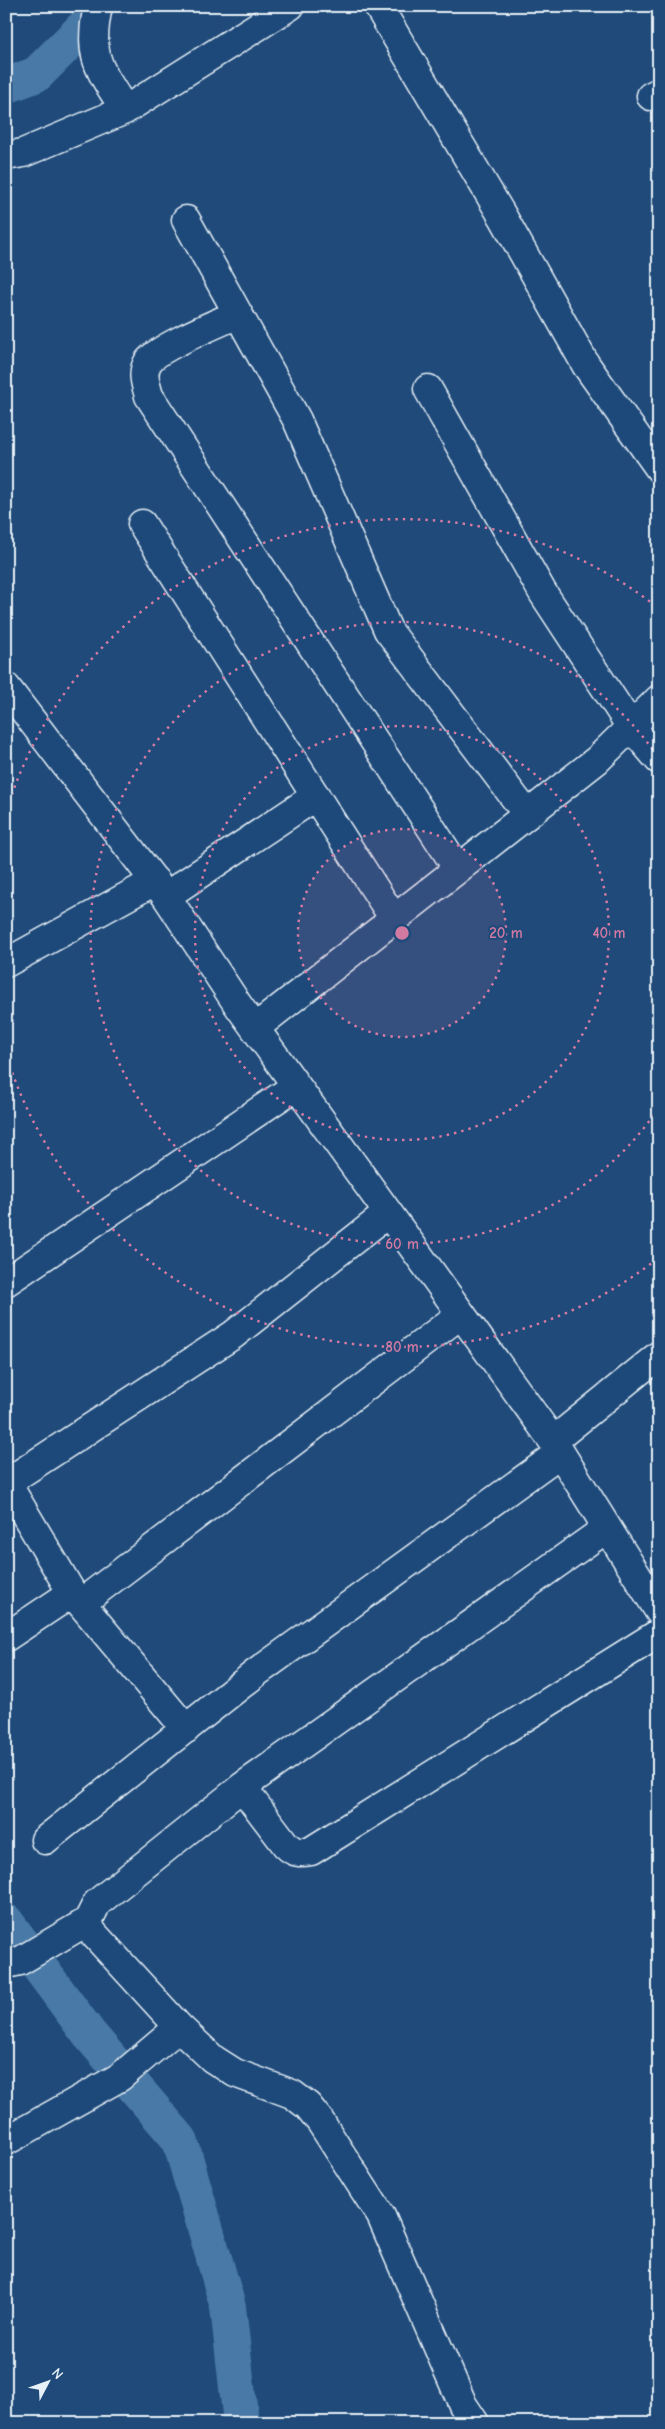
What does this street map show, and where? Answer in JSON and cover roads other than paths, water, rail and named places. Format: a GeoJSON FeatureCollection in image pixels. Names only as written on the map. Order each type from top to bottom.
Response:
{"type":"FeatureCollection","features":[{"type":"Feature","properties":{"kind":"street"},"geometry":{"type":"LineString","coordinates":[[98,6],[93,30],[93,47],[97,65],[125,110]]}},
{"type":"Feature","properties":{"kind":"street"},"geometry":{"type":"LineString","coordinates":[[6,156],[23,153],[125,110],[290,6]]}},
{"type":"Feature","properties":{"kind":"street"},"geometry":{"type":"LineString","coordinates":[[378,6],[503,217],[586,366],[659,468]]}},
{"type":"Feature","properties":{"kind":"street"},"geometry":{"type":"LineString","coordinates":[[186,220],[297,420],[388,630],[527,814]]}},
{"type":"Feature","properties":{"kind":"street"},"geometry":{"type":"LineString","coordinates":[[238,314],[160,352],[148,361],[143,376],[150,396],[458,868]]}},
{"type":"Feature","properties":{"kind":"street"},"geometry":{"type":"LineString","coordinates":[[428,389],[543,593],[631,727],[659,760]]}},
{"type":"Feature","properties":{"kind":"street"},"geometry":{"type":"LineString","coordinates":[[142,524],[394,919]]}},
{"type":"Feature","properties":{"kind":"street"},"geometry":{"type":"LineString","coordinates":[[254,1028],[597,760],[659,699]]}},
{"type":"Feature","properties":{"kind":"street"},"geometry":{"type":"LineString","coordinates":[[11,702],[161,889],[254,1028],[556,1447],[659,1611]]}},
{"type":"Feature","properties":{"kind":"street"},"geometry":{"type":"LineString","coordinates":[[6,963],[161,889],[316,796]]}},
{"type":"Feature","properties":{"kind":"street"},"geometry":{"type":"LineString","coordinates":[[6,1282],[296,1086]]}},
{"type":"Feature","properties":{"kind":"street"},"geometry":{"type":"LineString","coordinates":[[186,1729],[76,1598],[6,1483],[233,1334],[388,1213]]}},
{"type":"Feature","properties":{"kind":"street"},"geometry":{"type":"LineString","coordinates":[[6,1637],[76,1598],[461,1314]]}},
{"type":"Feature","properties":{"kind":"street"},"geometry":{"type":"LineString","coordinates":[[45,1840],[256,1673],[556,1447],[659,1355]]}},
{"type":"Feature","properties":{"kind":"street"},"geometry":{"type":"LineString","coordinates":[[13,1962],[88,1921],[98,1902],[242,1787],[607,1528]]}},
{"type":"Feature","properties":{"kind":"street"},"geometry":{"type":"LineString","coordinates":[[242,1787],[292,1851],[300,1853],[311,1852],[659,1633]]}},
{"type":"Feature","properties":{"kind":"street"},"geometry":{"type":"LineString","coordinates":[[88,1921],[92,1932],[179,2027],[213,2059],[235,2073],[292,2094],[308,2106],[320,2121],[382,2216],[463,2405],[475,2423]]}},
{"type":"Feature","properties":{"kind":"street"},"geometry":{"type":"LineString","coordinates":[[6,2141],[120,2077],[179,2027]]}},
{"type":"Feature","properties":{"kind":"waterway"},"geometry":{"type":"LineString","coordinates":[[6,86],[37,74],[89,22],[90,6]]}},
{"type":"Feature","properties":{"kind":"waterway"},"geometry":{"type":"LineString","coordinates":[[6,1922],[89,2034],[180,2140],[228,2307],[241,2423]]}}]}
